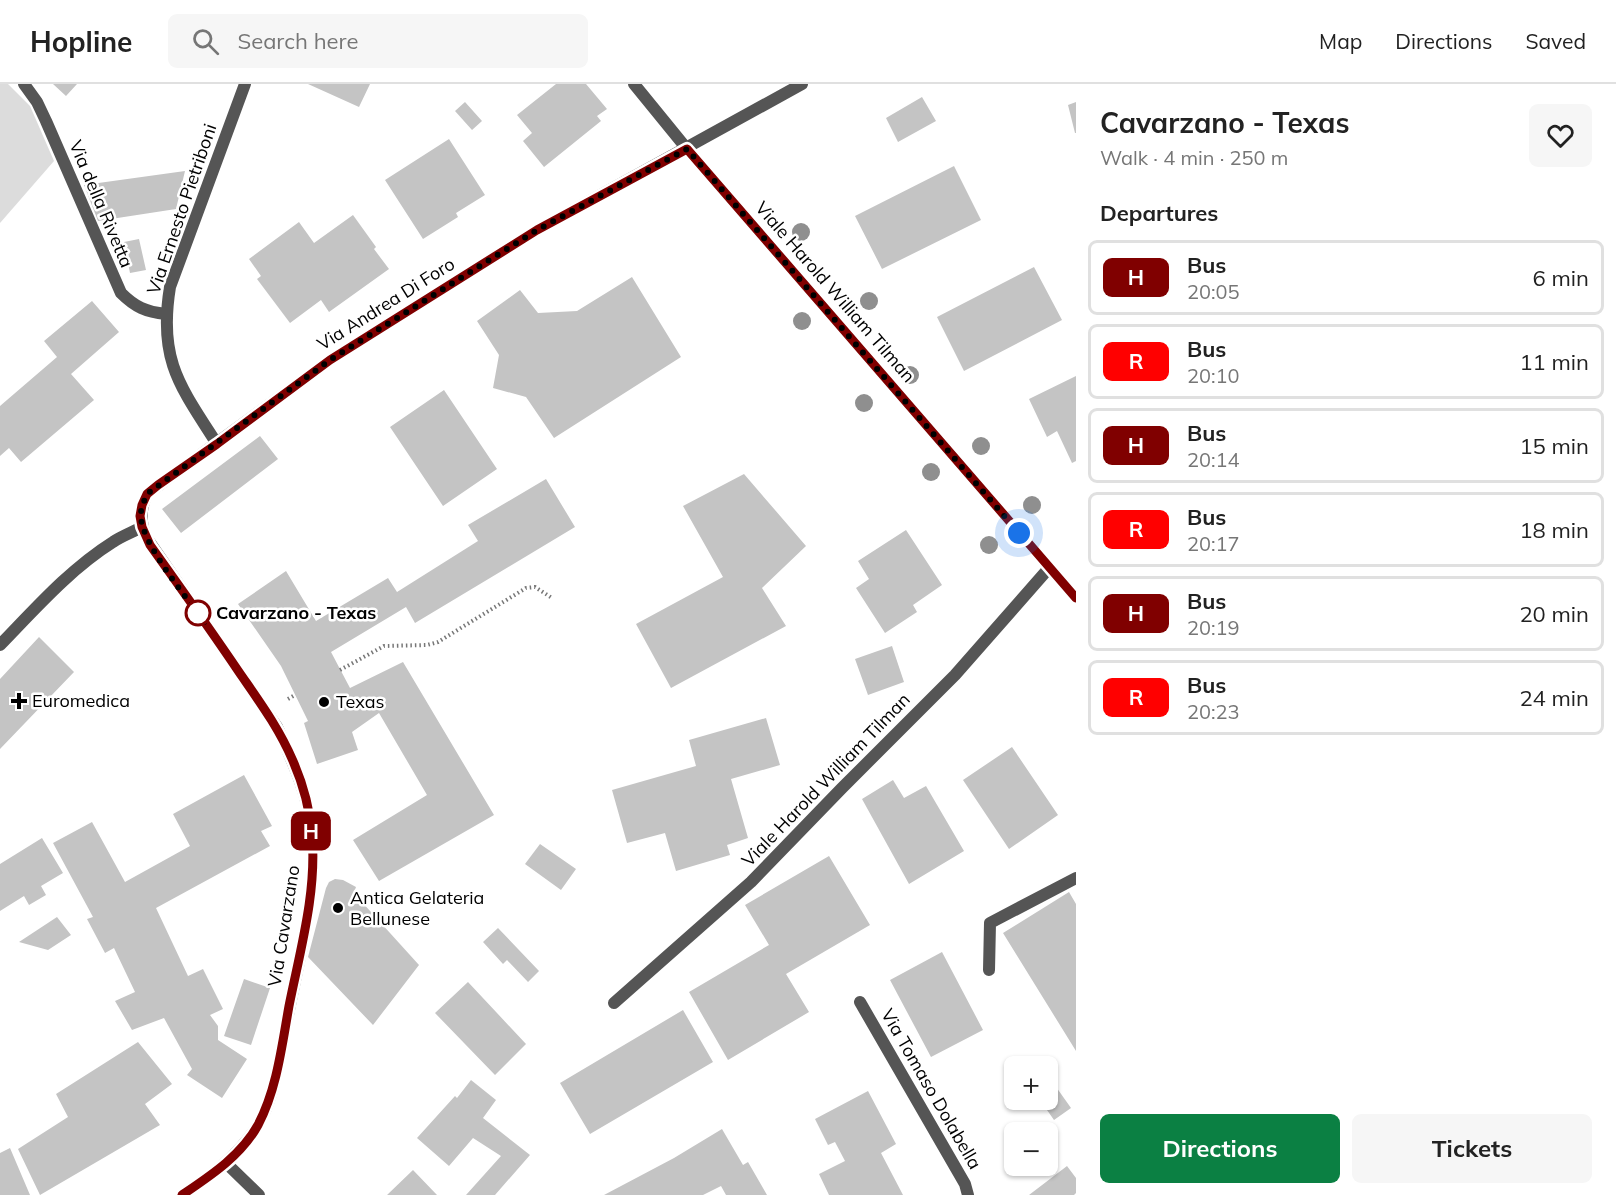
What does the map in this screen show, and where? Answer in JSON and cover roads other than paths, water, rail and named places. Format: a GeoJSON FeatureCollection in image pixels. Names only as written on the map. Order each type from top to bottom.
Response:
{"type":"FeatureCollection","features":[{"type":"Feature","properties":{"kind":"street","name":"Via della Rivetta"},"geometry":{"type":"LineString","coordinates":[[24,84],[37,102],[46,121],[121,293],[133,306],[148,312],[166,314]]}},
{"type":"Feature","properties":{"kind":"street","name":"Via Ernesto Pietriboni"},"geometry":{"type":"LineString","coordinates":[[217,444],[182,389],[172,365],[167,340],[166,314],[170,287],[245,84]]}},
{"type":"Feature","properties":{"kind":"street"},"geometry":{"type":"LineString","coordinates":[[634,84],[687,149]]}},
{"type":"Feature","properties":{"kind":"street","name":"Via Andrea Di Foro"},"geometry":{"type":"LineString","coordinates":[[142,527],[140,516],[147,494],[330,360],[537,230],[802,84]]}},
{"type":"Feature","properties":{"kind":"street","name":"Viale Harold William Tilman"},"geometry":{"type":"LineString","coordinates":[[687,149],[1076,598]]}},
{"type":"Feature","properties":{"kind":"street"},"geometry":{"type":"LineString","coordinates":[[0,645],[46,596],[94,556],[114,541],[142,527]]}},
{"type":"Feature","properties":{"kind":"street","name":"Via Cavarzano"},"geometry":{"type":"LineString","coordinates":[[142,527],[150,545],[277,727],[293,761],[306,798],[312,835],[312,876],[306,919],[275,1076],[264,1110],[245,1144],[226,1163],[182,1195]]}},
{"type":"Feature","properties":{"kind":"street","name":"Viale Harold William Tilman"},"geometry":{"type":"LineString","coordinates":[[615,1003],[751,882],[955,675],[1049,568]]}},
{"type":"Feature","properties":{"kind":"street"},"geometry":{"type":"LineString","coordinates":[[989,970],[990,923],[1076,878]]}},
{"type":"Feature","properties":{"kind":"street","name":"Via Tomaso Dolabella"},"geometry":{"type":"LineString","coordinates":[[860,1002],[965,1184],[968,1195]]}},
{"type":"Feature","properties":{"kind":"street"},"geometry":{"type":"LineString","coordinates":[[226,1163],[259,1195]]}},
{"type":"Feature","properties":{"kind":"place","name":"Cavarzano - Texas"},"geometry":{"type":"Point","coordinates":[198,613]}},
{"type":"Feature","properties":{"kind":"place","name":"Euromedica"},"geometry":{"type":"Point","coordinates":[19,701]}},
{"type":"Feature","properties":{"kind":"place","name":"Texas"},"geometry":{"type":"Point","coordinates":[324,702]}},
{"type":"Feature","properties":{"kind":"place","name":"Antica Gelateria Bellunese"},"geometry":{"type":"Point","coordinates":[338,908]}}]}
